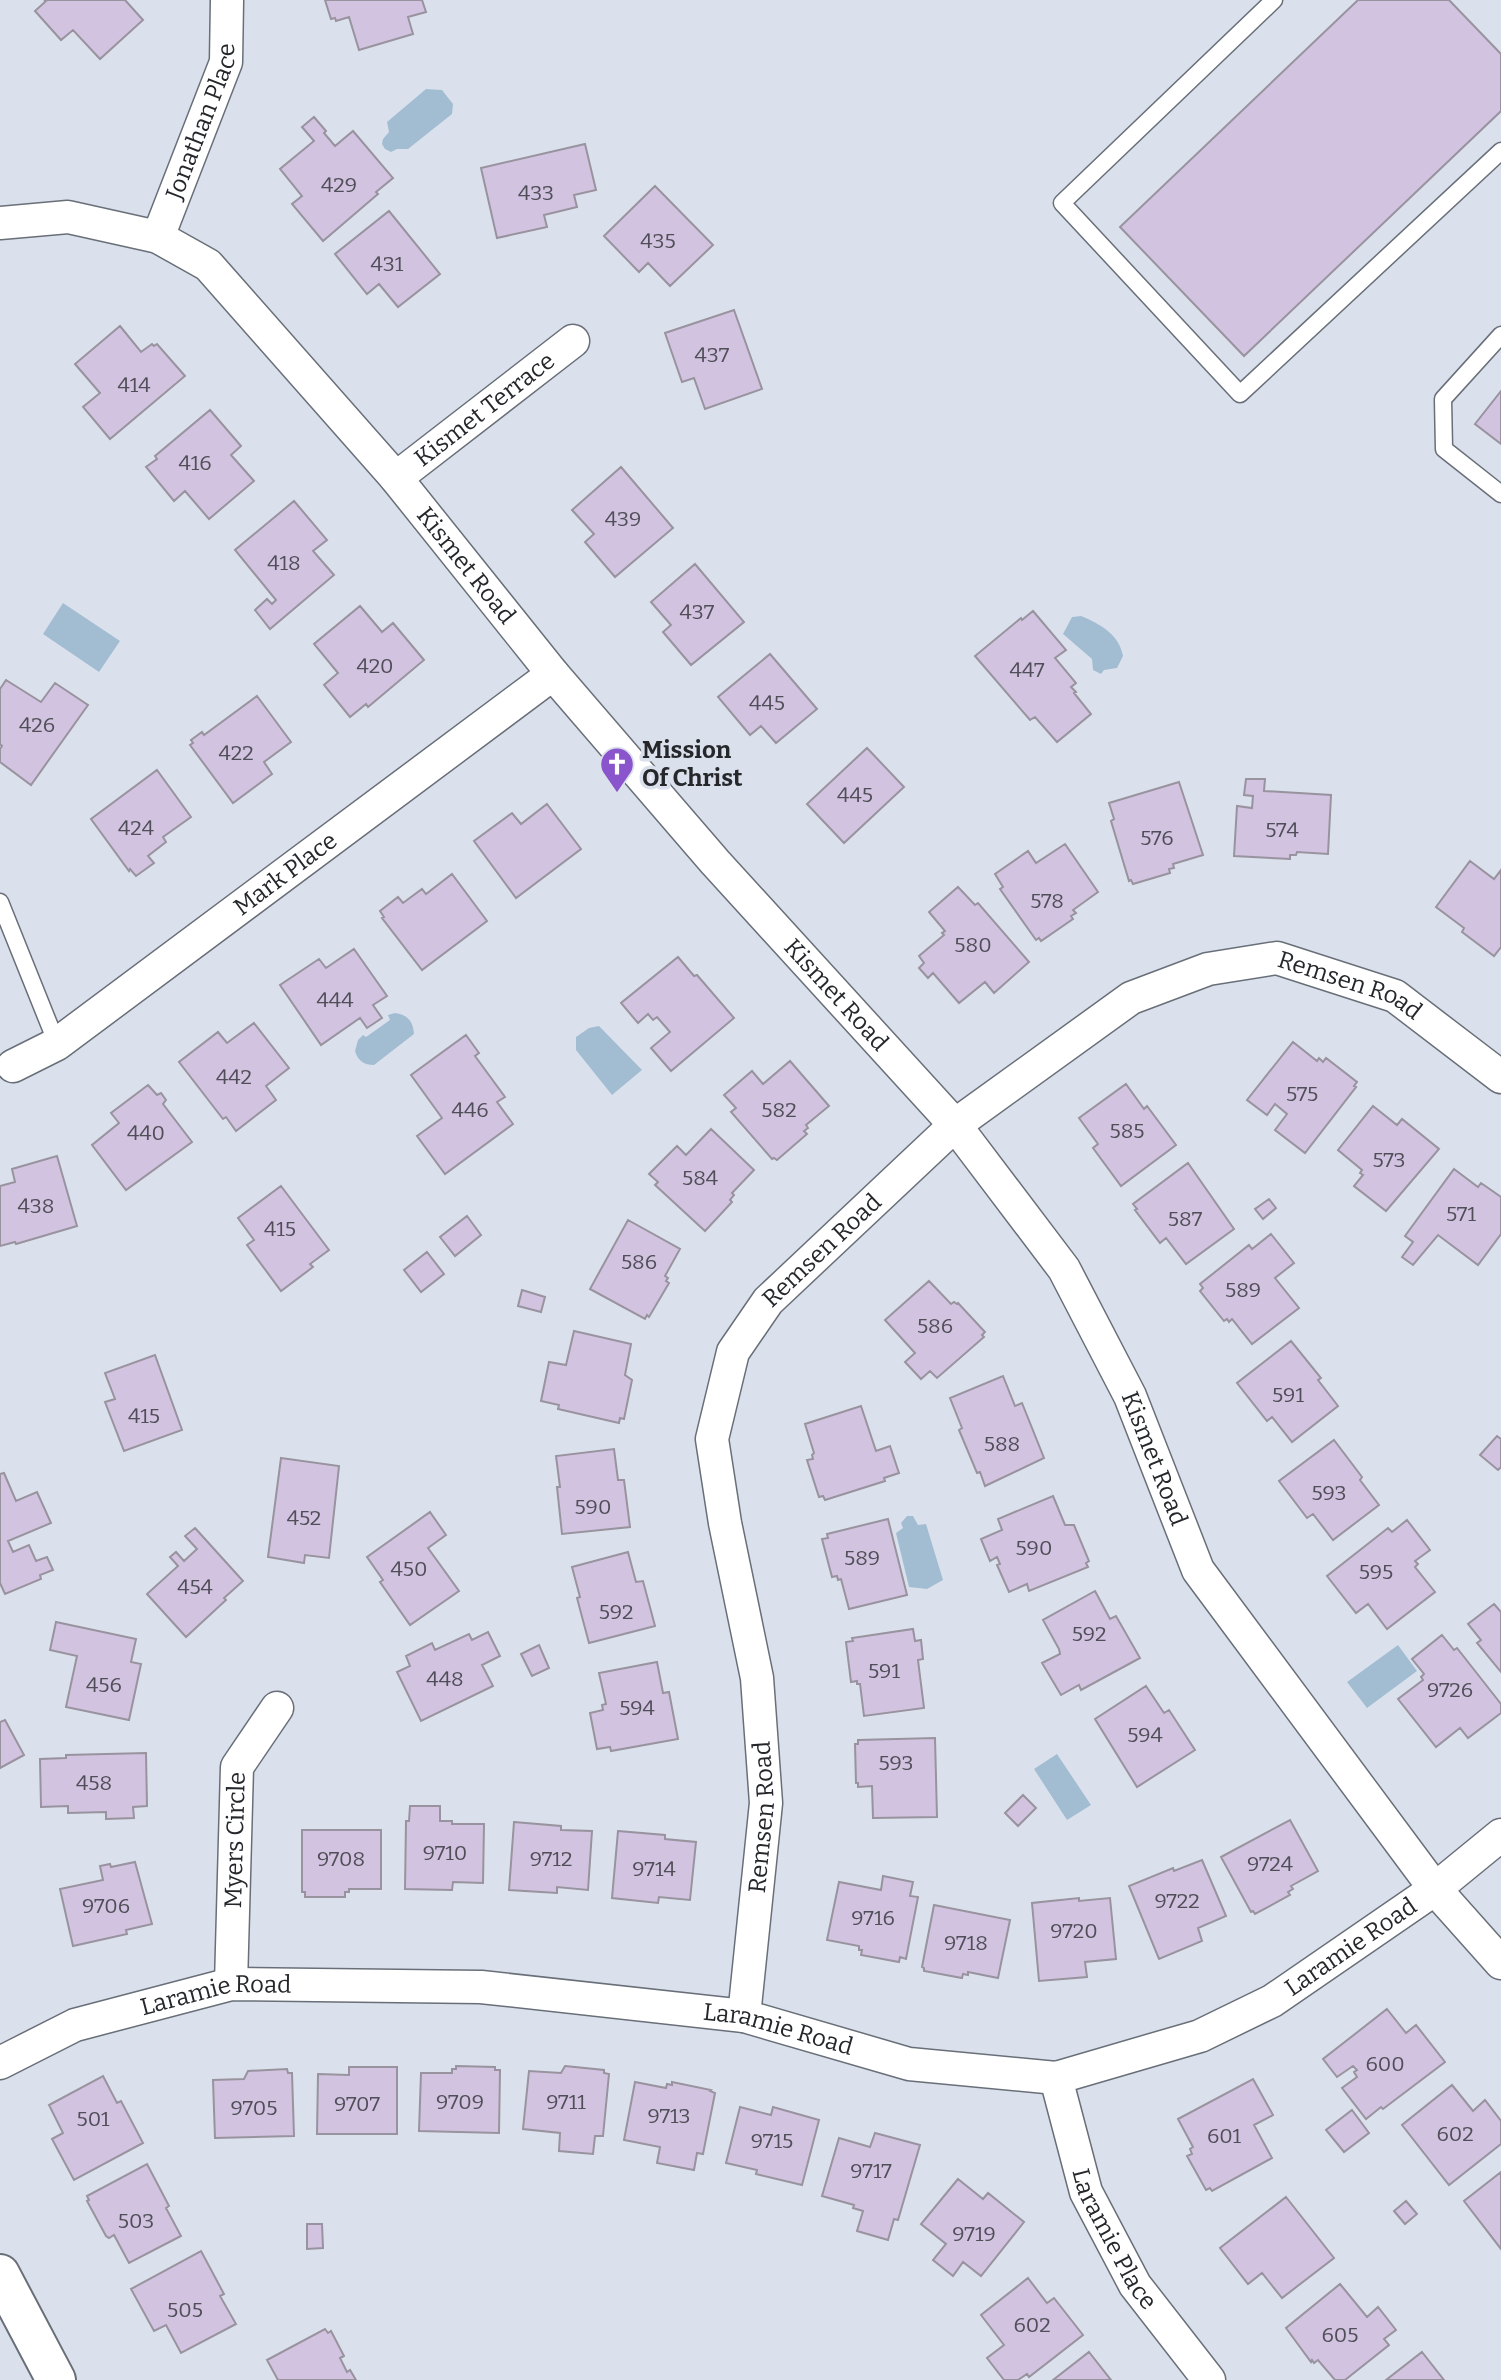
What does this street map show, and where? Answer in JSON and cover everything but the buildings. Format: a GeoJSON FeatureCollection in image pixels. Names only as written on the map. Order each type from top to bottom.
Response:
{"type":"FeatureCollection","features":[{"type":"Feature","properties":{"kind":"main road"},"geometry":{"type":"LineString","coordinates":[[0,2274],[57,2380]]}},
{"type":"Feature","properties":{"kind":"street","name":"Jonathan Place"},"geometry":{"type":"LineString","coordinates":[[158,237],[226,62],[227,0]]}},
{"type":"Feature","properties":{"kind":"street","name":"Kismet Road"},"geometry":{"type":"LineString","coordinates":[[0,223],[68,216],[158,237],[208,265],[396,478],[553,674],[715,862],[955,1125],[1064,1269],[1129,1396],[1198,1570],[1435,1889],[1501,1963]]}},
{"type":"Feature","properties":{"kind":"street","name":"Kismet Terrace"},"geometry":{"type":"LineString","coordinates":[[396,478],[573,341]]}},
{"type":"Feature","properties":{"kind":"street","name":"Mark Place"},"geometry":{"type":"LineString","coordinates":[[7,1064],[57,1044],[553,674]]}},
{"type":"Feature","properties":{"kind":"street","name":"Remsen Road"},"geometry":{"type":"LineString","coordinates":[[744,2016],[766,1803],[757,1678],[725,1523],[712,1439],[733,1352],[768,1301],[955,1125],[1130,998],[1208,969],[1277,958],[1395,996],[1501,1077]]}},
{"type":"Feature","properties":{"kind":"street","name":"Myers Circle"},"geometry":{"type":"LineString","coordinates":[[230,1984],[237,1767],[277,1708]]}},
{"type":"Feature","properties":{"kind":"street","name":"Laramie Road"},"geometry":{"type":"LineString","coordinates":[[0,2063],[75,2025],[230,1984],[481,1987],[744,2016],[909,2064],[1056,2078],[1199,2036],[1272,2001],[1435,1889],[1501,1835]]}},
{"type":"Feature","properties":{"kind":"street","name":"Laramie Place"},"geometry":{"type":"LineString","coordinates":[[1056,2078],[1086,2192],[1135,2285],[1209,2380]]}},
{"type":"Feature","properties":{"kind":"lane"},"geometry":{"type":"LineString","coordinates":[[1274,0],[1062,203],[1240,394],[1501,151]]}},
{"type":"Feature","properties":{"kind":"lane"},"geometry":{"type":"LineString","coordinates":[[1501,335],[1443,399],[1444,449],[1501,494]]}},
{"type":"Feature","properties":{"kind":"lane"},"geometry":{"type":"LineString","coordinates":[[0,902],[57,1044]]}},
{"type":"Feature","properties":{"kind":"water"},"geometry":{"type":"Polygon","coordinates":[[[426,89],[442,90],[453,104],[452,114],[408,149],[391,152],[385,149],[382,144],[389,132],[387,122],[426,89]]]}},
{"type":"Feature","properties":{"kind":"water"},"geometry":{"type":"Polygon","coordinates":[[[63,603],[120,641],[99,672],[43,634],[63,603]]]}},
{"type":"Feature","properties":{"kind":"water"},"geometry":{"type":"Polygon","coordinates":[[[1081,616],[1102,626],[1113,636],[1123,656],[1117,668],[1104,670],[1101,674],[1093,670],[1092,659],[1063,634],[1072,617],[1081,616]]]}},
{"type":"Feature","properties":{"kind":"water"},"geometry":{"type":"Polygon","coordinates":[[[395,1013],[409,1019],[414,1034],[374,1065],[362,1062],[355,1051],[358,1040],[390,1020],[388,1015],[395,1013]]]}},
{"type":"Feature","properties":{"kind":"water"},"geometry":{"type":"Polygon","coordinates":[[[599,1026],[642,1070],[612,1095],[576,1050],[576,1037],[589,1028],[599,1026]]]}},
{"type":"Feature","properties":{"kind":"water"},"geometry":{"type":"Polygon","coordinates":[[[907,1516],[913,1516],[918,1525],[926,1524],[943,1580],[927,1589],[909,1587],[896,1533],[903,1528],[901,1523],[907,1516]]]}},
{"type":"Feature","properties":{"kind":"water"},"geometry":{"type":"Polygon","coordinates":[[[1398,1645],[1417,1671],[1367,1708],[1347,1682],[1398,1645]]]}},
{"type":"Feature","properties":{"kind":"water"},"geometry":{"type":"Polygon","coordinates":[[[1057,1754],[1091,1805],[1067,1820],[1034,1769],[1057,1754]]]}},
{"type":"Feature","properties":{"kind":"place","name":"Mission Of Christ"},"geometry":{"type":"Point","coordinates":[617,794]}}]}
